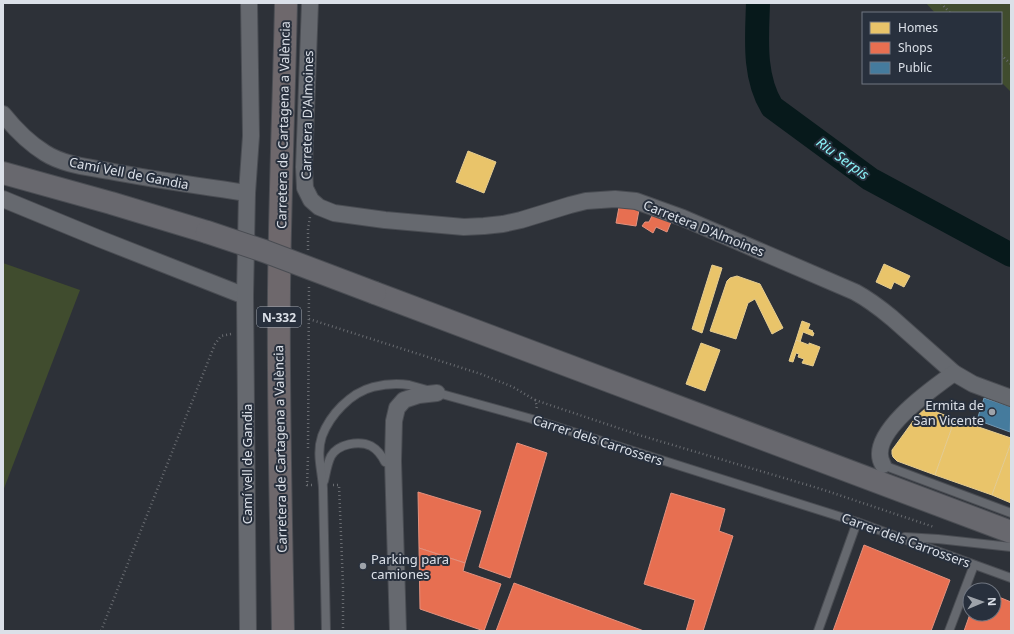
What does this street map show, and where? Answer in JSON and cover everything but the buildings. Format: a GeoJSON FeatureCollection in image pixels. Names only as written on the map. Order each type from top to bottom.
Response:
{"type":"FeatureCollection","features":[{"type":"Feature","properties":{"kind":"highway","name":"Carretera de Cartagena a València"},"geometry":{"type":"LineString","coordinates":[[283,631],[279,291],[280,192],[286,3]]}},
{"type":"Feature","properties":{"kind":"main road"},"geometry":{"type":"LineString","coordinates":[[7,171],[207,232],[264,251],[1011,532]]}},
{"type":"Feature","properties":{"kind":"street","name":"Camí vell de Gandia"},"geometry":{"type":"LineString","coordinates":[[248,631],[245,296],[251,136],[249,3]]}},
{"type":"Feature","properties":{"kind":"street","name":"Carretera D'Almoines"},"geometry":{"type":"LineString","coordinates":[[310,3],[304,168],[305,188],[311,200],[319,207],[334,213],[385,220],[464,227],[503,224],[586,201],[615,199],[636,201],[690,221],[861,295],[882,309],[954,373],[973,384],[1011,398]]}},
{"type":"Feature","properties":{"kind":"street","name":"Camí Vell de Gandia"},"geometry":{"type":"LineString","coordinates":[[3,114],[21,135],[46,154],[57,159],[74,164],[145,178],[248,193]]}},
{"type":"Feature","properties":{"kind":"street"},"geometry":{"type":"LineString","coordinates":[[3,199],[245,296]]}},
{"type":"Feature","properties":{"kind":"street"},"geometry":{"type":"LineString","coordinates":[[882,465],[880,460],[880,448],[882,441],[894,425],[915,402],[954,373]]}},
{"type":"Feature","properties":{"kind":"street","name":"Carrer dels Carrossers"},"geometry":{"type":"LineString","coordinates":[[398,631],[394,421],[397,408],[404,400],[437,393]]}},
{"type":"Feature","properties":{"kind":"street"},"geometry":{"type":"LineString","coordinates":[[385,462],[387,472],[390,631]]}},
{"type":"Feature","properties":{"kind":"lane"},"geometry":{"type":"LineString","coordinates":[[326,631],[322,485],[319,456],[320,445],[330,420],[345,403],[371,387],[384,384],[399,384],[409,385],[437,393]]}},
{"type":"Feature","properties":{"kind":"lane","name":"Carrer dels Carrossers"},"geometry":{"type":"LineString","coordinates":[[437,393],[532,419],[857,522],[1011,578]]}},
{"type":"Feature","properties":{"kind":"lane"},"geometry":{"type":"LineString","coordinates":[[322,485],[331,456],[342,446],[358,443],[371,446],[380,452],[385,462]]}},
{"type":"Feature","properties":{"kind":"lane"},"geometry":{"type":"LineString","coordinates":[[882,465],[1011,513]]}},
{"type":"Feature","properties":{"kind":"lane"},"geometry":{"type":"LineString","coordinates":[[818,631],[857,522]]}},
{"type":"Feature","properties":{"kind":"lane"},"geometry":{"type":"LineString","coordinates":[[896,536],[1011,547]]}},
{"type":"Feature","properties":{"kind":"lane"},"geometry":{"type":"LineString","coordinates":[[949,631],[974,565]]}},
{"type":"Feature","properties":{"kind":"path"},"geometry":{"type":"LineString","coordinates":[[942,3],[949,12]]}},
{"type":"Feature","properties":{"kind":"path"},"geometry":{"type":"LineString","coordinates":[[1002,56],[1011,64]]}},
{"type":"Feature","properties":{"kind":"path"},"geometry":{"type":"LineString","coordinates":[[308,252],[308,229],[311,212],[315,204]]}},
{"type":"Feature","properties":{"kind":"path"},"geometry":{"type":"LineString","coordinates":[[307,485],[309,282]]}},
{"type":"Feature","properties":{"kind":"path"},"geometry":{"type":"LineString","coordinates":[[309,319],[481,374],[513,387],[536,400],[639,435],[821,489],[937,528],[956,541]]}},
{"type":"Feature","properties":{"kind":"path"},"geometry":{"type":"LineString","coordinates":[[101,631],[215,344],[221,336],[246,333]]}},
{"type":"Feature","properties":{"kind":"path"},"geometry":{"type":"LineString","coordinates":[[532,419],[537,406],[536,400]]}},
{"type":"Feature","properties":{"kind":"path"},"geometry":{"type":"LineString","coordinates":[[339,485],[343,585],[343,631]]}},
{"type":"Feature","properties":{"kind":"green space"},"geometry":{"type":"Polygon","coordinates":[[[926,3],[1011,3],[1011,92],[1002,83],[1002,12],[934,12],[926,3]]]}},
{"type":"Feature","properties":{"kind":"green space"},"geometry":{"type":"Polygon","coordinates":[[[3,263],[80,290],[3,491],[3,263]]]}},
{"type":"Feature","properties":{"kind":"waterway","name":"Riu Serpis"},"geometry":{"type":"LineString","coordinates":[[758,3],[757,43],[759,69],[766,95],[772,107],[870,179],[1011,255]]}},
{"type":"Feature","properties":{"kind":"place","name":"Ermita de San Vicente"},"geometry":{"type":"Point","coordinates":[992,412]}},
{"type":"Feature","properties":{"kind":"place","name":"Parking para camiones"},"geometry":{"type":"Point","coordinates":[363,566]}}]}
